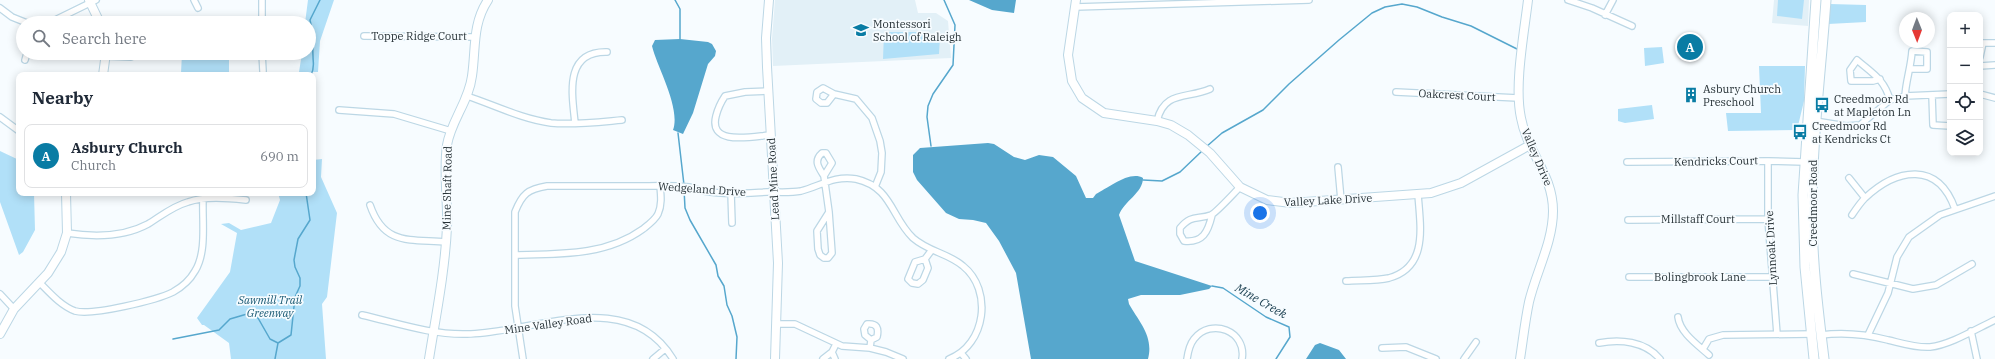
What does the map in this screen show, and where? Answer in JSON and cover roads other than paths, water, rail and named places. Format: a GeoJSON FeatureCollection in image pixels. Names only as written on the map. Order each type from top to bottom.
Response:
{"type":"FeatureCollection","features":[{"type":"Feature","properties":{"kind":"main road","name":"Creedmoor Road"},"geometry":{"type":"LineString","coordinates":[[1814,359],[1816,335],[1812,237],[1811,120],[1816,0]]}},
{"type":"Feature","properties":{"kind":"main road","name":"Creedmoor Road"},"geometry":{"type":"LineString","coordinates":[[1824,359],[1816,335],[1803,233],[1804,162],[1811,120],[1826,0]]}},
{"type":"Feature","properties":{"kind":"street"},"geometry":{"type":"LineString","coordinates":[[194,0],[198,8]]}},
{"type":"Feature","properties":{"kind":"street"},"geometry":{"type":"LineString","coordinates":[[262,0],[262,16]]}},
{"type":"Feature","properties":{"kind":"street","name":"Mine Shaft Road"},"geometry":{"type":"LineString","coordinates":[[429,359],[446,242],[446,154],[448,139],[467,96],[472,76],[474,36],[482,9],[488,0]]}},
{"type":"Feature","properties":{"kind":"street","name":"Lead Mine Road"},"geometry":{"type":"LineString","coordinates":[[769,0],[766,38],[778,263],[775,359]]}},
{"type":"Feature","properties":{"kind":"street"},"geometry":{"type":"LineString","coordinates":[[1075,3],[1309,0]]}},
{"type":"Feature","properties":{"kind":"street","name":"Valley Drive"},"geometry":{"type":"LineString","coordinates":[[1520,359],[1529,302],[1552,228],[1553,212],[1549,182],[1530,145],[1521,118],[1518,98],[1528,0]]}},
{"type":"Feature","properties":{"kind":"street"},"geometry":{"type":"LineString","coordinates":[[1568,0],[1632,26]]}},
{"type":"Feature","properties":{"kind":"street"},"geometry":{"type":"LineString","coordinates":[[1605,15],[1613,0]]}},
{"type":"Feature","properties":{"kind":"street"},"geometry":{"type":"LineString","coordinates":[[63,16],[92,1],[97,16]]}},
{"type":"Feature","properties":{"kind":"street","name":"Valley Lake Drive"},"geometry":{"type":"LineString","coordinates":[[1075,3],[1068,55],[1069,71],[1075,89],[1090,105],[1104,113],[1157,121],[1171,125],[1202,144],[1240,187],[1255,196],[1278,203],[1418,194],[1447,189],[1461,183],[1530,145]]}},
{"type":"Feature","properties":{"kind":"street"},"geometry":{"type":"LineString","coordinates":[[0,8],[16,19]]}},
{"type":"Feature","properties":{"kind":"street","name":"Toppe Ridge Court"},"geometry":{"type":"LineString","coordinates":[[364,36],[474,36]]}},
{"type":"Feature","properties":{"kind":"street"},"geometry":{"type":"LineString","coordinates":[[1982,48],[1983,43],[1995,44]]}},
{"type":"Feature","properties":{"kind":"street"},"geometry":{"type":"LineString","coordinates":[[575,123],[572,81],[574,73],[584,58],[592,53],[607,52]]}},
{"type":"Feature","properties":{"kind":"street"},"geometry":{"type":"LineString","coordinates":[[103,72],[105,60]]}},
{"type":"Feature","properties":{"kind":"street"},"geometry":{"type":"LineString","coordinates":[[262,60],[263,71]]}},
{"type":"Feature","properties":{"kind":"street"},"geometry":{"type":"LineString","coordinates":[[1880,79],[1873,81],[1851,81],[1850,70],[1856,60],[1880,79],[1886,86],[1890,100]]}},
{"type":"Feature","properties":{"kind":"street"},"geometry":{"type":"LineString","coordinates":[[1983,66],[1995,65]]}},
{"type":"Feature","properties":{"kind":"street"},"geometry":{"type":"LineString","coordinates":[[1904,96],[1906,78],[1910,69]]}},
{"type":"Feature","properties":{"kind":"street"},"geometry":{"type":"LineString","coordinates":[[1157,121],[1160,112],[1168,100],[1178,96],[1202,93],[1210,89]]}},
{"type":"Feature","properties":{"kind":"street"},"geometry":{"type":"LineString","coordinates":[[769,91],[739,92],[725,96],[721,102],[714,122],[717,130],[726,137],[771,135]]}},
{"type":"Feature","properties":{"kind":"street","name":"Oakcrest Court"},"geometry":{"type":"LineString","coordinates":[[1396,92],[1518,98]]}},
{"type":"Feature","properties":{"kind":"street"},"geometry":{"type":"LineString","coordinates":[[834,94],[856,99],[872,118],[880,141],[882,153],[881,172],[875,187]]}},
{"type":"Feature","properties":{"kind":"street"},"geometry":{"type":"LineString","coordinates":[[1811,120],[1846,126],[1860,125],[1890,100],[1904,96],[1947,94]]}},
{"type":"Feature","properties":{"kind":"street"},"geometry":{"type":"LineString","coordinates":[[1932,95],[1933,125],[1947,126]]}},
{"type":"Feature","properties":{"kind":"street"},"geometry":{"type":"LineString","coordinates":[[1983,95],[1995,98]]}},
{"type":"Feature","properties":{"kind":"street"},"geometry":{"type":"LineString","coordinates":[[467,96],[525,117],[552,123],[622,120]]}},
{"type":"Feature","properties":{"kind":"street"},"geometry":{"type":"LineString","coordinates":[[339,110],[394,114],[452,131]]}},
{"type":"Feature","properties":{"kind":"street"},"geometry":{"type":"LineString","coordinates":[[0,117],[16,129]]}},
{"type":"Feature","properties":{"kind":"street","name":"Kendricks Court"},"geometry":{"type":"LineString","coordinates":[[1628,162],[1768,160],[1804,162]]}},
{"type":"Feature","properties":{"kind":"street","name":"Lynnoak Drive"},"geometry":{"type":"LineString","coordinates":[[1768,160],[1768,219],[1777,334]]}},
{"type":"Feature","properties":{"kind":"street"},"geometry":{"type":"LineString","coordinates":[[1338,167],[1341,200]]}},
{"type":"Feature","properties":{"kind":"street"},"geometry":{"type":"LineString","coordinates":[[1852,215],[1865,198],[1895,177],[1924,176],[1936,179],[1946,188],[1955,209]]}},
{"type":"Feature","properties":{"kind":"street","name":"Wedgeland Drive"},"geometry":{"type":"LineString","coordinates":[[523,359],[515,306],[515,212],[520,200],[532,188],[547,186],[660,186],[690,187],[704,191],[731,193],[775,192],[799,191],[825,179],[840,178],[866,182],[875,187],[889,200],[904,226],[913,238],[931,251],[964,266],[975,282],[982,299],[981,320],[977,333],[961,353],[949,359]]}},
{"type":"Feature","properties":{"kind":"street"},"geometry":{"type":"LineString","coordinates":[[1849,178],[1865,198]]}},
{"type":"Feature","properties":{"kind":"street"},"geometry":{"type":"LineString","coordinates":[[825,179],[829,212],[832,253],[828,258],[824,258],[820,255],[818,249],[817,231],[829,212]]}},
{"type":"Feature","properties":{"kind":"street"},"geometry":{"type":"LineString","coordinates":[[515,255],[577,252],[616,244],[626,240],[649,224],[657,216],[660,207],[660,186]]}},
{"type":"Feature","properties":{"kind":"street"},"geometry":{"type":"LineString","coordinates":[[1212,215],[1200,216],[1186,221],[1180,228],[1180,234],[1184,241],[1194,242],[1202,238],[1207,231],[1212,215],[1240,187]]}},
{"type":"Feature","properties":{"kind":"street"},"geometry":{"type":"LineString","coordinates":[[731,193],[732,223]]}},
{"type":"Feature","properties":{"kind":"street"},"geometry":{"type":"LineString","coordinates":[[1346,281],[1389,278],[1412,264],[1420,244],[1418,194]]}},
{"type":"Feature","properties":{"kind":"street"},"geometry":{"type":"LineString","coordinates":[[0,334],[14,309],[57,261],[67,233],[66,196]]}},
{"type":"Feature","properties":{"kind":"street"},"geometry":{"type":"LineString","coordinates":[[1868,335],[1891,283],[1897,257],[1909,237],[1925,224],[1955,209],[1995,196]]}},
{"type":"Feature","properties":{"kind":"street"},"geometry":{"type":"LineString","coordinates":[[67,233],[97,235],[127,231],[143,226],[178,206],[203,199],[246,200]]}},
{"type":"Feature","properties":{"kind":"street"},"geometry":{"type":"LineString","coordinates":[[39,282],[64,305],[82,312],[101,312],[171,293],[187,282],[198,265],[202,251],[203,199]]}},
{"type":"Feature","properties":{"kind":"street"},"geometry":{"type":"LineString","coordinates":[[370,204],[380,225],[394,237],[446,242]]}},
{"type":"Feature","properties":{"kind":"street","name":"Millstaff Court"},"geometry":{"type":"LineString","coordinates":[[1628,220],[1768,219]]}},
{"type":"Feature","properties":{"kind":"street"},"geometry":{"type":"LineString","coordinates":[[925,259],[928,268],[923,280],[918,284],[912,283],[908,279],[915,262],[925,259],[931,251]]}},
{"type":"Feature","properties":{"kind":"street"},"geometry":{"type":"LineString","coordinates":[[1853,274],[1914,289],[1936,285],[1972,264]]}},
{"type":"Feature","properties":{"kind":"street","name":"Bolingbrook Lane"},"geometry":{"type":"LineString","coordinates":[[1629,277],[1772,277]]}},
{"type":"Feature","properties":{"kind":"street"},"geometry":{"type":"LineString","coordinates":[[0,294],[14,309]]}},
{"type":"Feature","properties":{"kind":"street","name":"Mine Valley Road"},"geometry":{"type":"LineString","coordinates":[[362,315],[433,332],[468,334],[518,328],[551,322],[604,317],[639,328],[659,341],[673,359]]}},
{"type":"Feature","properties":{"kind":"street"},"geometry":{"type":"LineString","coordinates":[[1678,317],[1679,322],[1685,332],[1709,355]]}},
{"type":"Feature","properties":{"kind":"street"},"geometry":{"type":"LineString","coordinates":[[1703,349],[1709,339],[1714,336],[1777,334],[1816,335],[1843,333],[1868,335],[1914,346],[1930,347],[1942,344],[1995,320]]}},
{"type":"Feature","properties":{"kind":"street"},"geometry":{"type":"LineString","coordinates":[[777,324],[795,324],[804,326],[836,344],[849,348],[870,348],[886,352],[903,359]]}},
{"type":"Feature","properties":{"kind":"street"},"geometry":{"type":"LineString","coordinates":[[1187,359],[1190,345],[1194,338],[1202,332],[1218,328],[1231,332],[1238,338],[1243,350],[1242,359]]}},
{"type":"Feature","properties":{"kind":"street"},"geometry":{"type":"LineString","coordinates":[[1971,331],[1978,359]]}},
{"type":"Feature","properties":{"kind":"street"},"geometry":{"type":"LineString","coordinates":[[870,348],[871,340]]}},
{"type":"Feature","properties":{"kind":"street"},"geometry":{"type":"LineString","coordinates":[[1599,343],[1621,341],[1636,344],[1645,347],[1660,359]]}},
{"type":"Feature","properties":{"kind":"street"},"geometry":{"type":"LineString","coordinates":[[1464,359],[1476,342]]}},
{"type":"Feature","properties":{"kind":"street"},"geometry":{"type":"LineString","coordinates":[[823,359],[832,352],[836,344]]}},
{"type":"Feature","properties":{"kind":"street"},"geometry":{"type":"LineString","coordinates":[[1382,348],[1406,347],[1436,359]]}},
{"type":"Feature","properties":{"kind":"street"},"geometry":{"type":"LineString","coordinates":[[653,359],[665,349]]}},
{"type":"Feature","properties":{"kind":"street"},"geometry":{"type":"LineString","coordinates":[[832,352],[835,359]]}},
{"type":"Feature","properties":{"kind":"street"},"geometry":{"type":"LineString","coordinates":[[961,353],[966,359]]}},
{"type":"Feature","properties":{"kind":"waterway"},"geometry":{"type":"LineString","coordinates":[[312,16],[320,0]]}},
{"type":"Feature","properties":{"kind":"waterway"},"geometry":{"type":"LineString","coordinates":[[675,0],[680,9],[680,39]]}},
{"type":"Feature","properties":{"kind":"waterway","name":"Mine Creek"},"geometry":{"type":"LineString","coordinates":[[931,146],[927,117],[928,106],[933,94],[953,65],[955,25],[944,0]]}},
{"type":"Feature","properties":{"kind":"waterway"},"geometry":{"type":"LineString","coordinates":[[1206,147],[1222,133],[1263,110],[1289,84],[1339,40],[1372,13],[1385,7],[1402,4],[1417,7],[1471,26],[1519,50]]}},
{"type":"Feature","properties":{"kind":"waterway"},"geometry":{"type":"LineString","coordinates":[[312,72],[314,60]]}},
{"type":"Feature","properties":{"kind":"waterway"},"geometry":{"type":"LineString","coordinates":[[678,133],[684,185]]}},
{"type":"Feature","properties":{"kind":"waterway"},"geometry":{"type":"LineString","coordinates":[[1143,180],[1162,181],[1180,172],[1202,151]]}},
{"type":"Feature","properties":{"kind":"waterway"},"geometry":{"type":"LineString","coordinates":[[684,189],[685,208],[690,220],[716,265],[718,276],[724,286],[727,305],[732,316],[737,337],[736,359]]}},
{"type":"Feature","properties":{"kind":"waterway"},"geometry":{"type":"LineString","coordinates":[[275,359],[278,343],[291,335],[295,297],[300,286],[300,278],[295,267],[294,260],[298,239],[310,220],[306,196]]}},
{"type":"Feature","properties":{"kind":"waterway","name":"Mine Creek"},"geometry":{"type":"LineString","coordinates":[[1212,286],[1223,288],[1266,317],[1289,327],[1290,337],[1276,359]]}},
{"type":"Feature","properties":{"kind":"waterway"},"geometry":{"type":"LineString","coordinates":[[173,339],[219,330],[230,319],[247,314],[258,318],[270,339],[278,343]]}},
{"type":"Feature","properties":{"kind":"place","name":"Montessori School of Raleigh"},"geometry":{"type":"Point","coordinates":[861,30]}},
{"type":"Feature","properties":{"kind":"place","name":"Asbury Church"},"geometry":{"type":"Point","coordinates":[1690,47]}},
{"type":"Feature","properties":{"kind":"place","name":"Asbury Church Preschool"},"geometry":{"type":"Point","coordinates":[1691,95]}},
{"type":"Feature","properties":{"kind":"place","name":"Creedmoor Rd at Mapleton Ln"},"geometry":{"type":"Point","coordinates":[1822,105]}},
{"type":"Feature","properties":{"kind":"place","name":"Creedmoor Rd at Kendricks Ct"},"geometry":{"type":"Point","coordinates":[1800,132]}},
{"type":"Feature","properties":{"kind":"park label","name":"Sawmill Trail Greenway"},"geometry":{"type":"Point","coordinates":[270,306]}}]}
